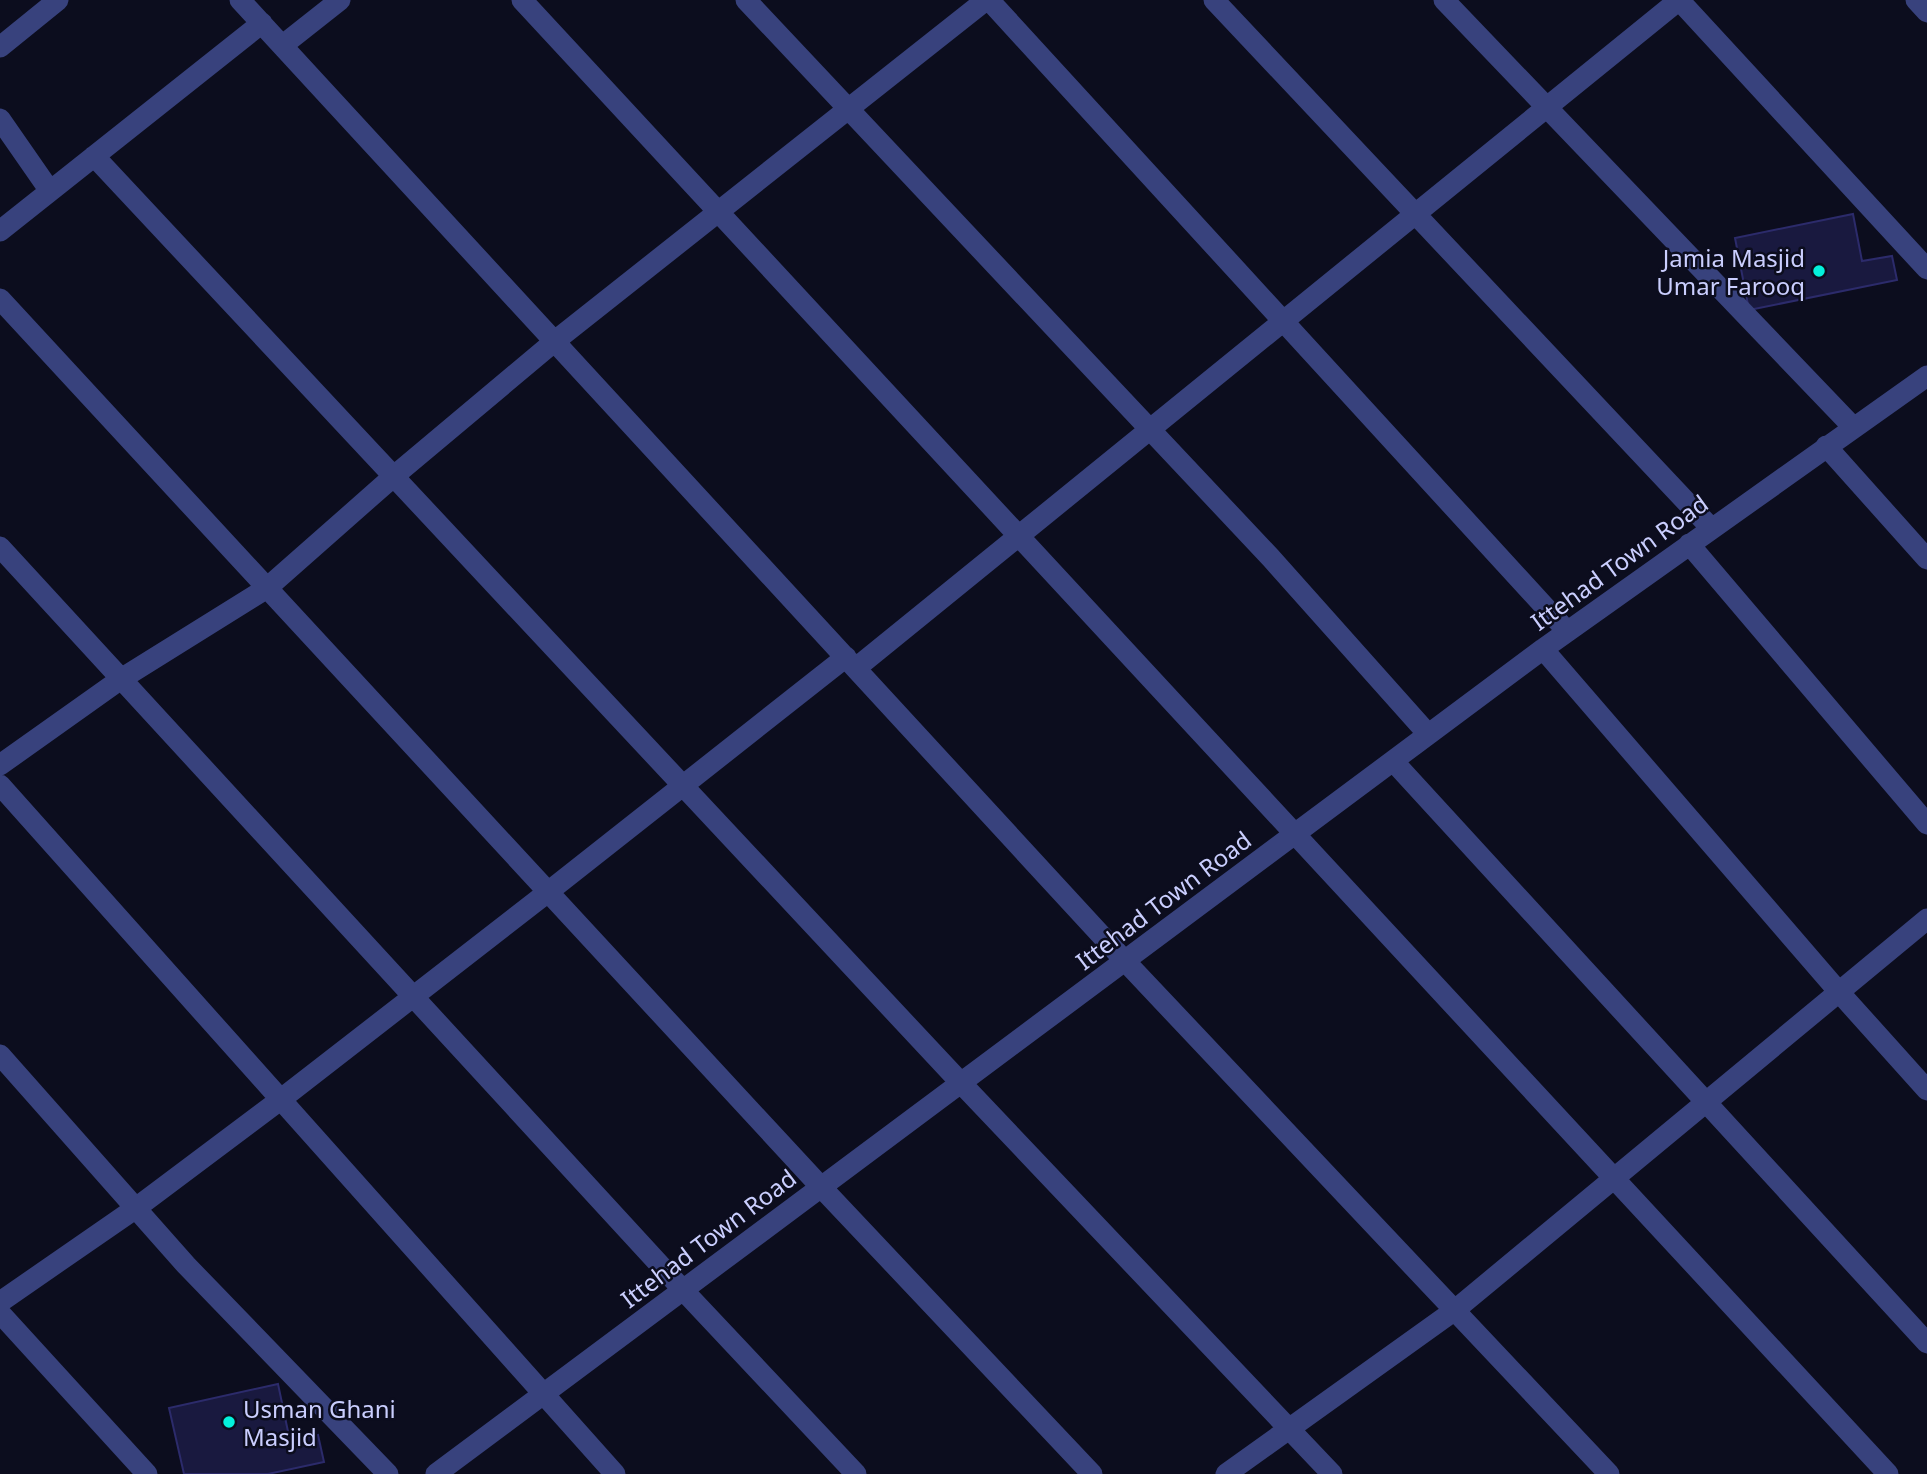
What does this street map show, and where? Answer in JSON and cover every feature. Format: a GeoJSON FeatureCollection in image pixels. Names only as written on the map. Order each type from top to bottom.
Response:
{"type":"FeatureCollection","features":[{"type":"Feature","properties":{"kind":"street"},"geometry":{"type":"LineString","coordinates":[[0,47],[58,0]]}},
{"type":"Feature","properties":{"kind":"street"},"geometry":{"type":"LineString","coordinates":[[240,0],[1125,961],[1609,1474]]}},
{"type":"Feature","properties":{"kind":"street"},"geometry":{"type":"LineString","coordinates":[[283,45],[340,0]]}},
{"type":"Feature","properties":{"kind":"street"},"geometry":{"type":"LineString","coordinates":[[522,0],[1888,1474]]}},
{"type":"Feature","properties":{"kind":"street"},"geometry":{"type":"LineString","coordinates":[[746,0],[1271,558],[1428,734]]}},
{"type":"Feature","properties":{"kind":"street"},"geometry":{"type":"LineString","coordinates":[[0,765],[121,679],[267,588],[394,476],[555,341],[987,0],[1567,631]]}},
{"type":"Feature","properties":{"kind":"street"},"geometry":{"type":"LineString","coordinates":[[1214,0],[1711,528]]}},
{"type":"Feature","properties":{"kind":"street"},"geometry":{"type":"LineString","coordinates":[[1444,0],[1853,427]]}},
{"type":"Feature","properties":{"kind":"street"},"geometry":{"type":"LineString","coordinates":[[0,1301],[136,1208],[280,1100],[684,785],[1017,536],[1679,0],[1927,269]]}},
{"type":"Feature","properties":{"kind":"street"},"geometry":{"type":"LineString","coordinates":[[1916,0],[1927,12]]}},
{"type":"Feature","properties":{"kind":"street"},"geometry":{"type":"LineString","coordinates":[[0,231],[262,23]]}},
{"type":"Feature","properties":{"kind":"street"},"geometry":{"type":"LineString","coordinates":[[0,119],[50,191]]}},
{"type":"Feature","properties":{"kind":"street"},"geometry":{"type":"LineString","coordinates":[[94,156],[961,1083],[1332,1474]]}},
{"type":"Feature","properties":{"kind":"street"},"geometry":{"type":"LineString","coordinates":[[0,299],[821,1187],[1092,1474]]}},
{"type":"Feature","properties":{"kind":"street","name":"Ittehad Town Road"},"geometry":{"type":"LineString","coordinates":[[436,1474],[1567,631],[1927,376]]}},
{"type":"Feature","properties":{"kind":"street"},"geometry":{"type":"LineString","coordinates":[[1826,446],[1927,559]]}},
{"type":"Feature","properties":{"kind":"street"},"geometry":{"type":"LineString","coordinates":[[1689,544],[1927,824]]}},
{"type":"Feature","properties":{"kind":"street"},"geometry":{"type":"LineString","coordinates":[[0,547],[413,998],[856,1474]]}},
{"type":"Feature","properties":{"kind":"street"},"geometry":{"type":"LineString","coordinates":[[1543,649],[1927,1090]]}},
{"type":"Feature","properties":{"kind":"street"},"geometry":{"type":"LineString","coordinates":[[1393,761],[1927,1343]]}},
{"type":"Feature","properties":{"kind":"street"},"geometry":{"type":"LineString","coordinates":[[0,785],[615,1474]]}},
{"type":"Feature","properties":{"kind":"street"},"geometry":{"type":"LineString","coordinates":[[1226,1474],[1455,1310],[1927,919]]}},
{"type":"Feature","properties":{"kind":"street"},"geometry":{"type":"LineString","coordinates":[[0,1055],[186,1265],[388,1474]]}},
{"type":"Feature","properties":{"kind":"street"},"geometry":{"type":"LineString","coordinates":[[0,1313],[147,1474]]}},
{"type":"Feature","properties":{"kind":"building","name":"Jamia Masjid Umar Farooq"},"geometry":{"type":"Polygon","coordinates":[[[1853,214],[1862,261],[1892,256],[1897,280],[1749,310],[1735,238],[1853,214]]]}},
{"type":"Feature","properties":{"kind":"building","name":"Usman Ghani Masjid"},"geometry":{"type":"Polygon","coordinates":[[[278,1384],[290,1441],[318,1435],[324,1462],[268,1474],[184,1474],[169,1408],[278,1384]]]}},
{"type":"Feature","properties":{"kind":"place","name":"Jamia Masjid Umar Farooq"},"geometry":{"type":"Point","coordinates":[1819,271]}},
{"type":"Feature","properties":{"kind":"place","name":"Usman Ghani Masjid"},"geometry":{"type":"Point","coordinates":[229,1422]}}]}
